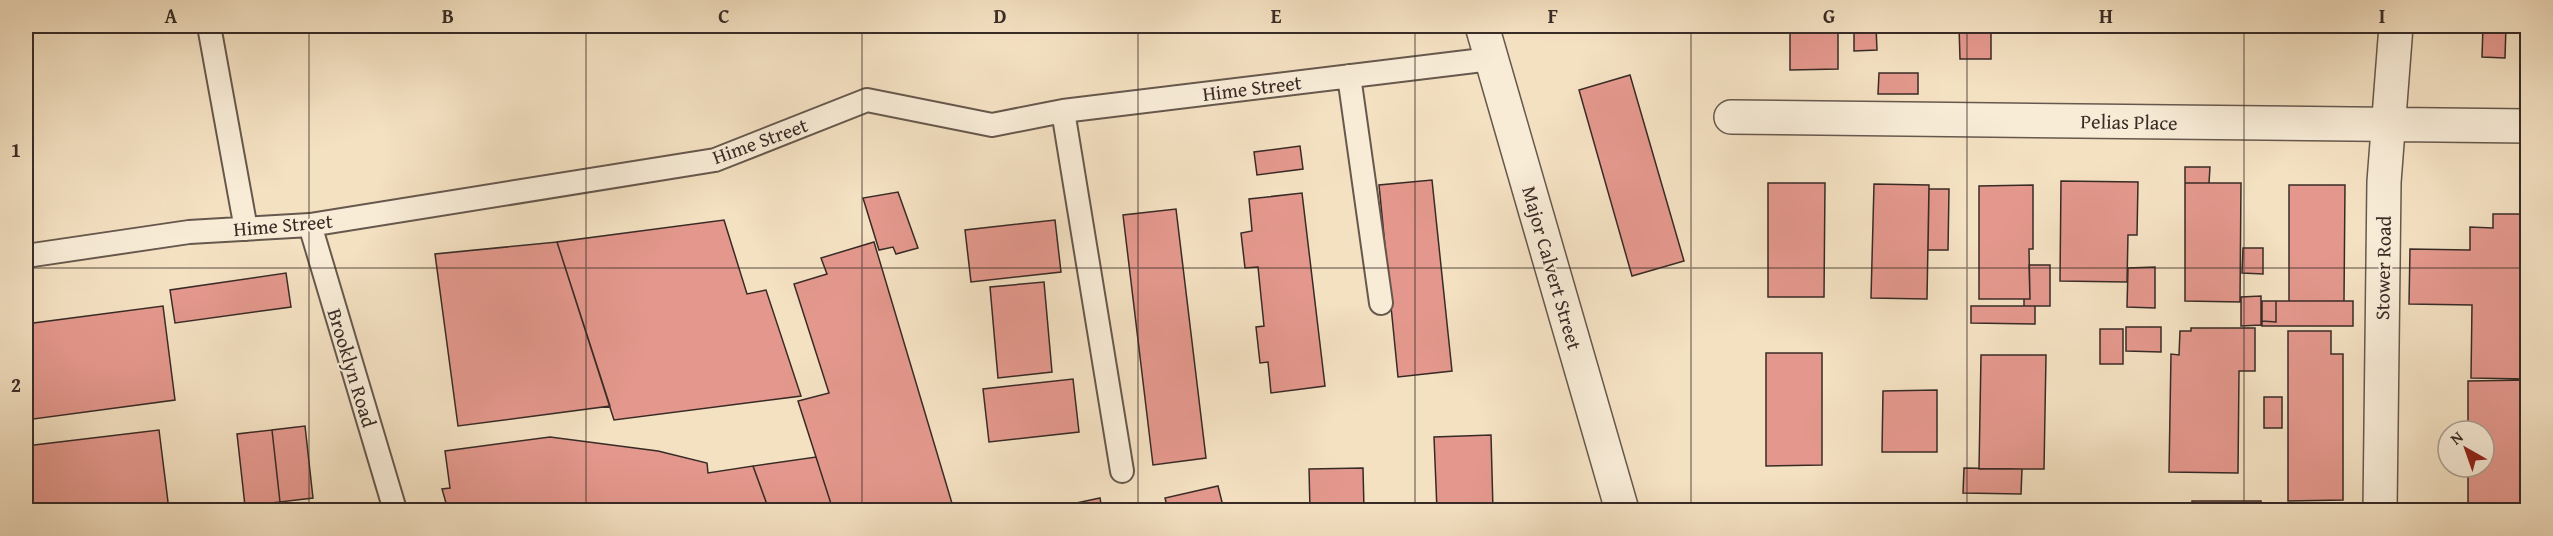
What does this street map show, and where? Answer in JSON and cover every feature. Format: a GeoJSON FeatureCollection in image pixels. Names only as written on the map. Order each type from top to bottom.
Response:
{"type":"FeatureCollection","features":[{"type":"Feature","properties":{"kind":"street","name":"Major Calvert Street"},"geometry":{"type":"LineString","coordinates":[[1482,26],[1622,510]]}},
{"type":"Feature","properties":{"kind":"street","name":"Stower Road"},"geometry":{"type":"LineString","coordinates":[[2380,510],[2384,182],[2396,26]]}},
{"type":"Feature","properties":{"kind":"street","name":"Pelias Place"},"geometry":{"type":"LineString","coordinates":[[1731,117],[2528,126]]}},
{"type":"Feature","properties":{"kind":"lane"},"geometry":{"type":"LineString","coordinates":[[209,26],[246,228]]}},
{"type":"Feature","properties":{"kind":"lane","name":"Hime Street"},"geometry":{"type":"LineString","coordinates":[[26,256],[189,232],[310,225],[715,160],[867,100],[992,125],[1063,111],[1491,59]]}},
{"type":"Feature","properties":{"kind":"lane"},"geometry":{"type":"LineString","coordinates":[[1349,76],[1380,303]]}},
{"type":"Feature","properties":{"kind":"lane"},"geometry":{"type":"LineString","coordinates":[[1063,111],[1122,471]]}},
{"type":"Feature","properties":{"kind":"lane","name":"Brooklyn Road"},"geometry":{"type":"LineString","coordinates":[[310,225],[395,510]]}},
{"type":"Feature","properties":{"kind":"building"},"geometry":{"type":"Polygon","coordinates":[[[1790,26],[1838,26],[1838,69],[1790,70],[1790,26]]]}},
{"type":"Feature","properties":{"kind":"building"},"geometry":{"type":"Polygon","coordinates":[[[1854,26],[1876,26],[1877,50],[1854,51],[1854,26]]]}},
{"type":"Feature","properties":{"kind":"building"},"geometry":{"type":"Polygon","coordinates":[[[1959,26],[1991,26],[1991,59],[1960,59],[1959,26]]]}},
{"type":"Feature","properties":{"kind":"building"},"geometry":{"type":"Polygon","coordinates":[[[2269,26],[2305,26],[2305,32],[2269,31],[2269,26]]]}},
{"type":"Feature","properties":{"kind":"building"},"geometry":{"type":"Polygon","coordinates":[[[2483,26],[2506,26],[2505,58],[2482,57],[2483,26]]]}},
{"type":"Feature","properties":{"kind":"building"},"geometry":{"type":"Polygon","coordinates":[[[1879,73],[1918,73],[1918,94],[1878,94],[1879,73]]]}},
{"type":"Feature","properties":{"kind":"building"},"geometry":{"type":"Polygon","coordinates":[[[1630,75],[1684,261],[1632,276],[1579,90],[1630,75]]]}},
{"type":"Feature","properties":{"kind":"building"},"geometry":{"type":"Polygon","coordinates":[[[1300,146],[1303,169],[1257,175],[1254,152],[1300,146]]]}},
{"type":"Feature","properties":{"kind":"building"},"geometry":{"type":"Polygon","coordinates":[[[2185,167],[2210,167],[2209,183],[2185,183],[2185,167]]]}},
{"type":"Feature","properties":{"kind":"building"},"geometry":{"type":"Polygon","coordinates":[[[1432,180],[1452,371],[1398,377],[1379,185],[1432,180]]]}},
{"type":"Feature","properties":{"kind":"building"},"geometry":{"type":"Polygon","coordinates":[[[2061,181],[2138,182],[2137,235],[2128,235],[2127,282],[2060,281],[2061,181]]]}},
{"type":"Feature","properties":{"kind":"building"},"geometry":{"type":"Polygon","coordinates":[[[1768,183],[1825,183],[1824,297],[1768,297],[1768,183]]]}},
{"type":"Feature","properties":{"kind":"building"},"geometry":{"type":"Polygon","coordinates":[[[2185,183],[2241,183],[2240,302],[2185,301],[2185,183]]]}},
{"type":"Feature","properties":{"kind":"building"},"geometry":{"type":"Polygon","coordinates":[[[1874,184],[1929,185],[1927,299],[1871,298],[1874,184]]]}},
{"type":"Feature","properties":{"kind":"building"},"geometry":{"type":"Polygon","coordinates":[[[2033,185],[2033,249],[2029,249],[2030,299],[1979,299],[1979,186],[2033,185]]]}},
{"type":"Feature","properties":{"kind":"building"},"geometry":{"type":"Polygon","coordinates":[[[2289,185],[2345,185],[2344,301],[2289,301],[2289,185]]]}},
{"type":"Feature","properties":{"kind":"building"},"geometry":{"type":"Polygon","coordinates":[[[1929,189],[1949,189],[1948,250],[1928,250],[1929,189]]]}},
{"type":"Feature","properties":{"kind":"building"},"geometry":{"type":"Polygon","coordinates":[[[898,192],[918,248],[896,254],[893,247],[879,250],[863,198],[898,192]]]}},
{"type":"Feature","properties":{"kind":"building"},"geometry":{"type":"Polygon","coordinates":[[[1302,193],[1325,386],[1271,393],[1268,362],[1260,363],[1256,327],[1264,326],[1258,267],[1245,268],[1241,233],[1252,231],[1249,199],[1302,193]]]}},
{"type":"Feature","properties":{"kind":"building"},"geometry":{"type":"Polygon","coordinates":[[[1176,209],[1206,458],[1153,465],[1123,215],[1176,209]]]}},
{"type":"Feature","properties":{"kind":"building"},"geometry":{"type":"Polygon","coordinates":[[[2493,214],[2528,214],[2528,379],[2471,378],[2472,305],[2409,304],[2410,249],[2470,250],[2470,227],[2493,228],[2493,214]]]}},
{"type":"Feature","properties":{"kind":"building"},"geometry":{"type":"Polygon","coordinates":[[[724,220],[747,294],[766,290],[801,396],[614,420],[557,242],[724,220]]]}},
{"type":"Feature","properties":{"kind":"building"},"geometry":{"type":"Polygon","coordinates":[[[1055,220],[1061,272],[971,282],[965,230],[1055,220]]]}},
{"type":"Feature","properties":{"kind":"building"},"geometry":{"type":"Polygon","coordinates":[[[557,242],[610,406],[458,426],[435,254],[557,242]]]}},
{"type":"Feature","properties":{"kind":"building"},"geometry":{"type":"Polygon","coordinates":[[[874,242],[954,510],[833,510],[798,401],[829,393],[794,284],[827,274],[821,258],[874,242]]]}},
{"type":"Feature","properties":{"kind":"building"},"geometry":{"type":"Polygon","coordinates":[[[2243,248],[2263,248],[2263,274],[2242,273],[2243,248]]]}},
{"type":"Feature","properties":{"kind":"building"},"geometry":{"type":"Polygon","coordinates":[[[2029,265],[2050,265],[2050,306],[2024,306],[2024,299],[2030,299],[2029,265]]]}},
{"type":"Feature","properties":{"kind":"building"},"geometry":{"type":"Polygon","coordinates":[[[2155,267],[2155,308],[2127,307],[2128,268],[2155,267]]]}},
{"type":"Feature","properties":{"kind":"building"},"geometry":{"type":"Polygon","coordinates":[[[286,273],[291,307],[175,323],[170,290],[286,273]]]}},
{"type":"Feature","properties":{"kind":"building"},"geometry":{"type":"Polygon","coordinates":[[[1044,282],[1052,372],[998,378],[990,287],[1044,282]]]}},
{"type":"Feature","properties":{"kind":"building"},"geometry":{"type":"Polygon","coordinates":[[[2261,296],[2261,325],[2241,326],[2241,297],[2261,296]]]}},
{"type":"Feature","properties":{"kind":"building"},"geometry":{"type":"Polygon","coordinates":[[[2262,301],[2276,301],[2276,322],[2262,321],[2262,301]]]}},
{"type":"Feature","properties":{"kind":"building"},"geometry":{"type":"Polygon","coordinates":[[[2276,301],[2353,301],[2353,326],[2262,326],[2262,321],[2276,322],[2276,301]]]}},
{"type":"Feature","properties":{"kind":"building"},"geometry":{"type":"Polygon","coordinates":[[[163,306],[175,400],[26,420],[26,324],[163,306]]]}},
{"type":"Feature","properties":{"kind":"building"},"geometry":{"type":"Polygon","coordinates":[[[1971,306],[2035,306],[2035,324],[1971,323],[1971,306]]]}},
{"type":"Feature","properties":{"kind":"building"},"geometry":{"type":"Polygon","coordinates":[[[2126,327],[2161,327],[2161,352],[2126,351],[2126,327]]]}},
{"type":"Feature","properties":{"kind":"building"},"geometry":{"type":"Polygon","coordinates":[[[2191,328],[2255,328],[2255,371],[2239,371],[2238,473],[2169,472],[2171,354],[2179,355],[2180,331],[2191,331],[2191,328]]]}},
{"type":"Feature","properties":{"kind":"building"},"geometry":{"type":"Polygon","coordinates":[[[2100,329],[2123,329],[2123,364],[2100,364],[2100,329]]]}},
{"type":"Feature","properties":{"kind":"building"},"geometry":{"type":"Polygon","coordinates":[[[2288,331],[2331,331],[2331,354],[2343,354],[2343,500],[2288,501],[2288,331]]]}},
{"type":"Feature","properties":{"kind":"building"},"geometry":{"type":"Polygon","coordinates":[[[1766,353],[1822,353],[1822,465],[1766,466],[1766,353]]]}},
{"type":"Feature","properties":{"kind":"building"},"geometry":{"type":"Polygon","coordinates":[[[1981,355],[2046,355],[2044,469],[1979,469],[1981,355]]]}},
{"type":"Feature","properties":{"kind":"building"},"geometry":{"type":"Polygon","coordinates":[[[1073,379],[1079,432],[989,442],[983,389],[1073,379]]]}},
{"type":"Feature","properties":{"kind":"building"},"geometry":{"type":"Polygon","coordinates":[[[2528,380],[2528,510],[2468,510],[2468,479],[2496,479],[2496,419],[2468,419],[2468,381],[2528,380]]]}},
{"type":"Feature","properties":{"kind":"building"},"geometry":{"type":"Polygon","coordinates":[[[1937,390],[1937,452],[1882,452],[1883,391],[1937,390]]]}},
{"type":"Feature","properties":{"kind":"building"},"geometry":{"type":"Polygon","coordinates":[[[2264,397],[2282,397],[2282,428],[2264,428],[2264,397]]]}},
{"type":"Feature","properties":{"kind":"building"},"geometry":{"type":"Polygon","coordinates":[[[305,426],[313,498],[280,502],[272,430],[305,426]]]}},
{"type":"Feature","properties":{"kind":"building"},"geometry":{"type":"Polygon","coordinates":[[[159,430],[169,510],[26,510],[26,446],[159,430]]]}},
{"type":"Feature","properties":{"kind":"building"},"geometry":{"type":"Polygon","coordinates":[[[272,430],[280,502],[245,506],[237,434],[272,430]]]}},
{"type":"Feature","properties":{"kind":"building"},"geometry":{"type":"Polygon","coordinates":[[[1491,435],[1493,510],[1437,510],[1434,437],[1491,435]]]}},
{"type":"Feature","properties":{"kind":"building"},"geometry":{"type":"Polygon","coordinates":[[[550,437],[658,451],[707,463],[708,473],[753,466],[769,510],[448,510],[442,489],[450,488],[445,451],[550,437]]]}},
{"type":"Feature","properties":{"kind":"building"},"geometry":{"type":"Polygon","coordinates":[[[816,457],[833,510],[769,510],[753,466],[816,457]]]}},
{"type":"Feature","properties":{"kind":"building"},"geometry":{"type":"Polygon","coordinates":[[[1363,468],[1364,510],[1310,510],[1309,469],[1363,468]]]}},
{"type":"Feature","properties":{"kind":"building"},"geometry":{"type":"Polygon","coordinates":[[[1964,468],[2022,469],[2021,494],[1963,493],[1964,468]]]}},
{"type":"Feature","properties":{"kind":"building"},"geometry":{"type":"Polygon","coordinates":[[[1218,486],[1224,510],[1168,510],[1165,498],[1218,486]]]}},
{"type":"Feature","properties":{"kind":"building"},"geometry":{"type":"Polygon","coordinates":[[[1100,498],[1102,510],[1044,510],[1100,498]]]}},
{"type":"Feature","properties":{"kind":"building"},"geometry":{"type":"Polygon","coordinates":[[[2192,501],[2261,501],[2261,510],[2191,510],[2192,501]]]}}]}
